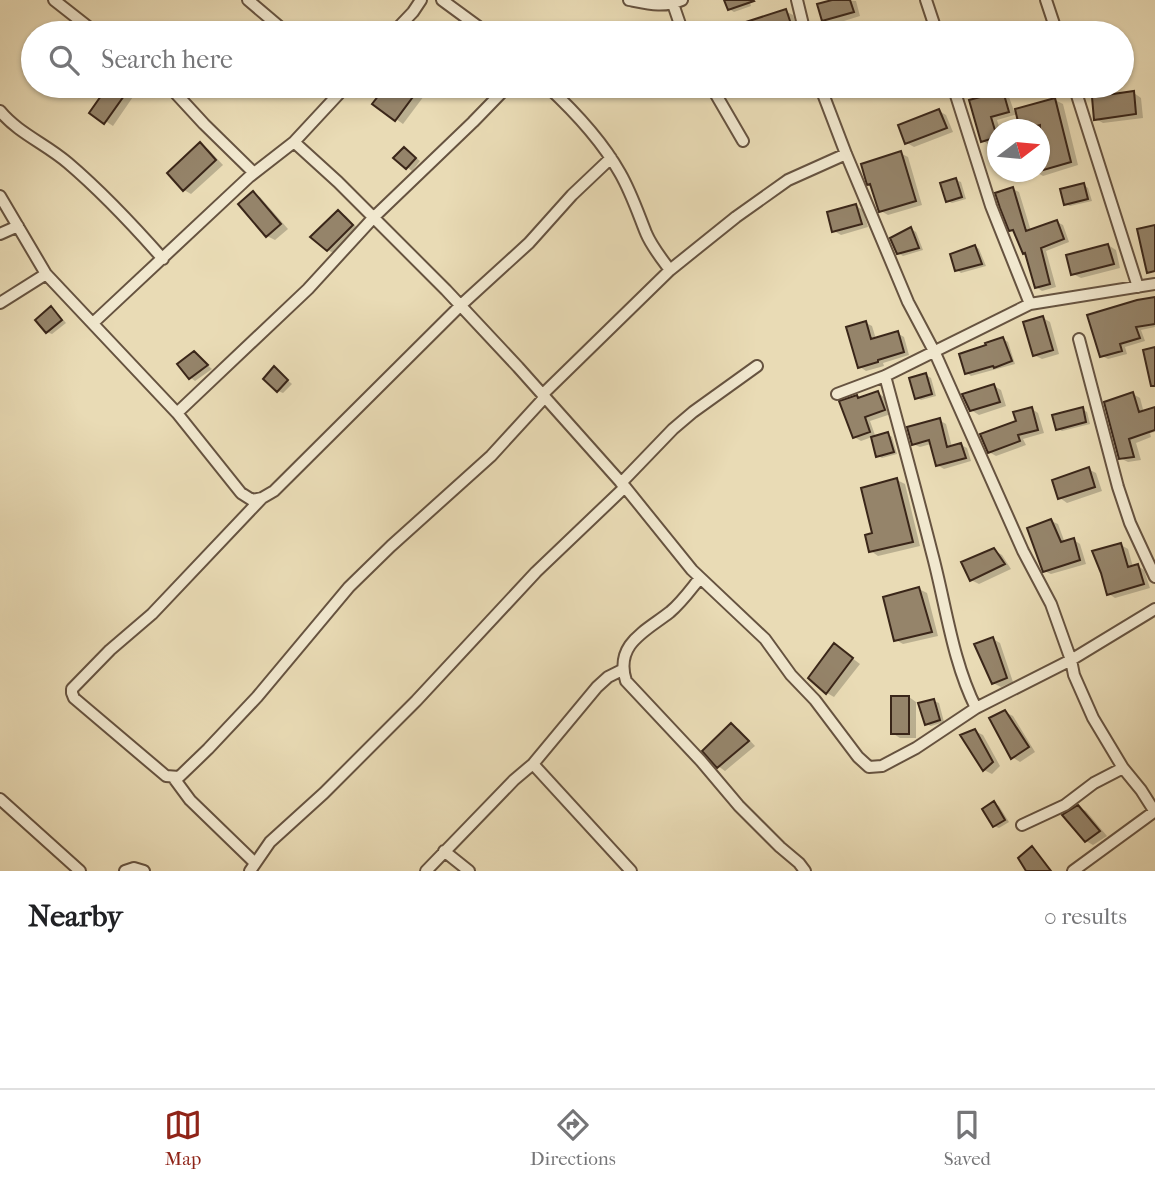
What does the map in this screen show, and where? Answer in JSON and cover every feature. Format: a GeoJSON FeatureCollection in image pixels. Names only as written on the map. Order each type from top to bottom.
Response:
{"type":"FeatureCollection","features":[{"type":"Feature","properties":{"kind":"street"},"geometry":{"type":"LineString","coordinates":[[54,0],[81,21]]}},
{"type":"Feature","properties":{"kind":"street"},"geometry":{"type":"LineString","coordinates":[[248,0],[273,21]]}},
{"type":"Feature","properties":{"kind":"street"},"geometry":{"type":"LineString","coordinates":[[404,21],[421,0]]}},
{"type":"Feature","properties":{"kind":"street"},"geometry":{"type":"LineString","coordinates":[[442,0],[471,21]]}},
{"type":"Feature","properties":{"kind":"street"},"geometry":{"type":"LineString","coordinates":[[629,0],[659,6],[678,2],[681,21]]}},
{"type":"Feature","properties":{"kind":"street"},"geometry":{"type":"LineString","coordinates":[[797,0],[802,21]]}},
{"type":"Feature","properties":{"kind":"street"},"geometry":{"type":"LineString","coordinates":[[926,0],[933,21]]}},
{"type":"Feature","properties":{"kind":"street"},"geometry":{"type":"LineString","coordinates":[[1046,0],[1053,21]]}},
{"type":"Feature","properties":{"kind":"street"},"geometry":{"type":"LineString","coordinates":[[180,98],[254,173]]}},
{"type":"Feature","properties":{"kind":"street"},"geometry":{"type":"LineString","coordinates":[[93,323],[254,173],[294,142],[335,98]]}},
{"type":"Feature","properties":{"kind":"street"},"geometry":{"type":"LineString","coordinates":[[177,413],[308,289],[374,217],[496,98]]}},
{"type":"Feature","properties":{"kind":"street"},"geometry":{"type":"LineString","coordinates":[[558,98],[611,158],[632,196],[655,250],[670,270]]}},
{"type":"Feature","properties":{"kind":"street"},"geometry":{"type":"LineString","coordinates":[[718,98],[743,141]]}},
{"type":"Feature","properties":{"kind":"street"},"geometry":{"type":"LineString","coordinates":[[825,98],[908,302],[935,353],[1023,551],[1051,604],[1074,675],[1093,718],[1123,768],[1155,811],[1073,871]]}},
{"type":"Feature","properties":{"kind":"street"},"geometry":{"type":"LineString","coordinates":[[957,98],[991,206],[1030,304]]}},
{"type":"Feature","properties":{"kind":"street"},"geometry":{"type":"LineString","coordinates":[[1078,98],[1138,286]]}},
{"type":"Feature","properties":{"kind":"street"},"geometry":{"type":"LineString","coordinates":[[0,111],[12,124],[43,142],[68,162],[132,223],[163,259]]}},
{"type":"Feature","properties":{"kind":"street"},"geometry":{"type":"LineString","coordinates":[[294,142],[374,217],[461,305],[623,485],[700,578],[765,639],[791,675],[815,700],[858,757],[869,767],[881,766],[916,748],[976,708],[1071,660],[1155,609]]}},
{"type":"Feature","properties":{"kind":"street"},"geometry":{"type":"LineString","coordinates":[[611,158],[572,195],[529,243],[461,305],[274,491],[262,498],[152,614],[110,650],[72,689],[74,698],[166,776],[179,776],[257,697],[349,587],[391,545],[491,456],[544,396],[670,270],[736,217],[788,180],[846,154]]}},
{"type":"Feature","properties":{"kind":"street"},"geometry":{"type":"LineString","coordinates":[[0,196],[47,274],[177,413],[241,493],[253,500],[262,498]]}},
{"type":"Feature","properties":{"kind":"street"},"geometry":{"type":"LineString","coordinates":[[0,234],[18,226]]}},
{"type":"Feature","properties":{"kind":"street"},"geometry":{"type":"LineString","coordinates":[[0,303],[47,274]]}},
{"type":"Feature","properties":{"kind":"street"},"geometry":{"type":"LineString","coordinates":[[837,394],[935,353],[1030,304],[1155,284]]}},
{"type":"Feature","properties":{"kind":"street"},"geometry":{"type":"LineString","coordinates":[[1079,339],[1118,487],[1130,523],[1155,577]]}},
{"type":"Feature","properties":{"kind":"street"},"geometry":{"type":"LineString","coordinates":[[173,778],[253,867],[270,842],[324,793],[416,701],[683,420],[757,366]]}},
{"type":"Feature","properties":{"kind":"street"},"geometry":{"type":"LineString","coordinates":[[885,376],[959,668],[976,708]]}},
{"type":"Feature","properties":{"kind":"street"},"geometry":{"type":"LineString","coordinates":[[700,578],[673,610],[629,646],[623,658],[622,670],[626,681],[739,806],[805,871]]}},
{"type":"Feature","properties":{"kind":"street"},"geometry":{"type":"LineString","coordinates":[[426,871],[514,780],[533,764],[597,687],[622,670]]}},
{"type":"Feature","properties":{"kind":"street"},"geometry":{"type":"LineString","coordinates":[[533,764],[631,871]]}},
{"type":"Feature","properties":{"kind":"street"},"geometry":{"type":"LineString","coordinates":[[1022,825],[1065,805],[1094,783],[1123,768]]}},
{"type":"Feature","properties":{"kind":"street"},"geometry":{"type":"LineString","coordinates":[[0,799],[80,871]]}},
{"type":"Feature","properties":{"kind":"street"},"geometry":{"type":"LineString","coordinates":[[444,851],[469,871]]}},
{"type":"Feature","properties":{"kind":"street"},"geometry":{"type":"LineString","coordinates":[[125,871],[134,868],[144,871]]}},
{"type":"Feature","properties":{"kind":"building"},"geometry":{"type":"Polygon","coordinates":[[[724,0],[753,0],[754,1],[728,10],[724,0]]]}},
{"type":"Feature","properties":{"kind":"building"},"geometry":{"type":"Polygon","coordinates":[[[832,0],[850,0],[854,12],[822,21],[817,4],[832,0]]]}},
{"type":"Feature","properties":{"kind":"building"},"geometry":{"type":"Polygon","coordinates":[[[786,9],[790,21],[749,21],[786,9]]]}},
{"type":"Feature","properties":{"kind":"building"},"geometry":{"type":"Polygon","coordinates":[[[1134,91],[1136,114],[1094,120],[1092,98],[1134,98],[1134,91]]]}},
{"type":"Feature","properties":{"kind":"building"},"geometry":{"type":"Polygon","coordinates":[[[100,98],[122,98],[104,124],[89,113],[100,98]]]}},
{"type":"Feature","properties":{"kind":"building"},"geometry":{"type":"Polygon","coordinates":[[[377,98],[412,98],[395,121],[372,104],[377,98]]]}},
{"type":"Feature","properties":{"kind":"building"},"geometry":{"type":"Polygon","coordinates":[[[1005,98],[1009,112],[987,119],[987,140],[981,142],[969,100],[1005,98]]]}},
{"type":"Feature","properties":{"kind":"building"},"geometry":{"type":"Polygon","coordinates":[[[1055,98],[1071,162],[1050,168],[1050,119],[1017,119],[1015,109],[1055,98]]]}},
{"type":"Feature","properties":{"kind":"building"},"geometry":{"type":"Polygon","coordinates":[[[939,109],[947,128],[905,144],[898,125],[939,109]]]}},
{"type":"Feature","properties":{"kind":"building"},"geometry":{"type":"Polygon","coordinates":[[[200,142],[216,160],[183,191],[167,173],[200,142]]]}},
{"type":"Feature","properties":{"kind":"building"},"geometry":{"type":"Polygon","coordinates":[[[404,147],[416,158],[406,169],[393,158],[404,147]]]}},
{"type":"Feature","properties":{"kind":"building"},"geometry":{"type":"Polygon","coordinates":[[[901,151],[916,201],[879,212],[861,164],[901,151]]]}},
{"type":"Feature","properties":{"kind":"building"},"geometry":{"type":"Polygon","coordinates":[[[956,178],[962,197],[946,202],[940,183],[956,178]]]}},
{"type":"Feature","properties":{"kind":"building"},"geometry":{"type":"Polygon","coordinates":[[[1084,183],[1088,199],[1064,205],[1060,189],[1084,183]]]}},
{"type":"Feature","properties":{"kind":"building"},"geometry":{"type":"Polygon","coordinates":[[[1013,187],[1026,231],[1057,220],[1064,239],[1041,248],[1050,284],[1035,288],[1025,253],[1023,254],[1013,230],[1009,231],[1000,208],[995,193],[1013,187]]]}},
{"type":"Feature","properties":{"kind":"building"},"geometry":{"type":"Polygon","coordinates":[[[253,191],[281,224],[266,237],[238,204],[253,191]]]}},
{"type":"Feature","properties":{"kind":"building"},"geometry":{"type":"Polygon","coordinates":[[[856,204],[862,224],[832,232],[827,212],[856,204]]]}},
{"type":"Feature","properties":{"kind":"building"},"geometry":{"type":"Polygon","coordinates":[[[338,210],[353,225],[327,251],[310,237],[338,210]]]}},
{"type":"Feature","properties":{"kind":"building"},"geometry":{"type":"Polygon","coordinates":[[[1155,225],[1155,271],[1147,273],[1137,229],[1155,225]]]}},
{"type":"Feature","properties":{"kind":"building"},"geometry":{"type":"Polygon","coordinates":[[[911,227],[919,248],[897,254],[890,238],[911,227]]]}},
{"type":"Feature","properties":{"kind":"building"},"geometry":{"type":"Polygon","coordinates":[[[1108,244],[1114,264],[1071,275],[1066,255],[1108,244]]]}},
{"type":"Feature","properties":{"kind":"building"},"geometry":{"type":"Polygon","coordinates":[[[975,245],[982,264],[955,271],[950,254],[975,245]]]}},
{"type":"Feature","properties":{"kind":"building"},"geometry":{"type":"Polygon","coordinates":[[[1155,297],[1155,324],[1136,327],[1140,338],[1120,344],[1122,351],[1100,357],[1087,315],[1155,297]]]}},
{"type":"Feature","properties":{"kind":"building"},"geometry":{"type":"Polygon","coordinates":[[[51,306],[62,320],[46,333],[35,320],[51,306]]]}},
{"type":"Feature","properties":{"kind":"building"},"geometry":{"type":"Polygon","coordinates":[[[1043,316],[1053,350],[1033,356],[1023,322],[1043,316]]]}},
{"type":"Feature","properties":{"kind":"building"},"geometry":{"type":"Polygon","coordinates":[[[866,321],[871,339],[898,331],[904,352],[858,368],[846,327],[866,321]]]}},
{"type":"Feature","properties":{"kind":"building"},"geometry":{"type":"Polygon","coordinates":[[[1003,337],[1012,361],[965,374],[959,354],[1003,337]]]}},
{"type":"Feature","properties":{"kind":"building"},"geometry":{"type":"Polygon","coordinates":[[[1155,347],[1155,386],[1151,386],[1143,350],[1155,347]]]}},
{"type":"Feature","properties":{"kind":"building"},"geometry":{"type":"Polygon","coordinates":[[[194,351],[208,365],[189,379],[177,364],[194,351]]]}},
{"type":"Feature","properties":{"kind":"building"},"geometry":{"type":"Polygon","coordinates":[[[274,366],[288,380],[277,392],[263,379],[274,366]]]}},
{"type":"Feature","properties":{"kind":"building"},"geometry":{"type":"Polygon","coordinates":[[[926,373],[932,394],[915,399],[909,378],[926,373]]]}},
{"type":"Feature","properties":{"kind":"building"},"geometry":{"type":"Polygon","coordinates":[[[994,384],[1000,402],[970,411],[962,394],[994,384]]]}},
{"type":"Feature","properties":{"kind":"building"},"geometry":{"type":"Polygon","coordinates":[[[878,391],[885,410],[865,417],[870,432],[853,438],[839,401],[878,391]]]}},
{"type":"Feature","properties":{"kind":"building"},"geometry":{"type":"Polygon","coordinates":[[[1133,392],[1139,412],[1155,407],[1155,430],[1129,439],[1134,457],[1119,459],[1104,402],[1133,392]]]}},
{"type":"Feature","properties":{"kind":"building"},"geometry":{"type":"Polygon","coordinates":[[[1032,407],[1038,430],[1018,435],[1020,441],[988,453],[980,434],[1016,421],[1013,412],[1032,407]]]}},
{"type":"Feature","properties":{"kind":"building"},"geometry":{"type":"Polygon","coordinates":[[[1083,407],[1086,422],[1056,430],[1052,415],[1083,407]]]}},
{"type":"Feature","properties":{"kind":"building"},"geometry":{"type":"Polygon","coordinates":[[[940,418],[947,447],[961,443],[966,458],[936,466],[929,440],[912,445],[907,427],[940,418]]]}},
{"type":"Feature","properties":{"kind":"building"},"geometry":{"type":"Polygon","coordinates":[[[888,432],[894,452],[876,457],[871,437],[888,432]]]}},
{"type":"Feature","properties":{"kind":"building"},"geometry":{"type":"Polygon","coordinates":[[[1089,467],[1095,487],[1058,499],[1052,480],[1089,467]]]}},
{"type":"Feature","properties":{"kind":"building"},"geometry":{"type":"Polygon","coordinates":[[[897,478],[913,542],[869,552],[865,535],[872,533],[861,488],[897,478]]]}},
{"type":"Feature","properties":{"kind":"building"},"geometry":{"type":"Polygon","coordinates":[[[1051,519],[1061,542],[1074,538],[1080,560],[1043,572],[1027,528],[1051,519]]]}},
{"type":"Feature","properties":{"kind":"building"},"geometry":{"type":"Polygon","coordinates":[[[1121,543],[1128,567],[1138,564],[1144,584],[1107,595],[1092,551],[1121,543]]]}},
{"type":"Feature","properties":{"kind":"building"},"geometry":{"type":"Polygon","coordinates":[[[994,548],[1005,564],[970,581],[961,562],[994,548]]]}},
{"type":"Feature","properties":{"kind":"building"},"geometry":{"type":"Polygon","coordinates":[[[919,587],[932,632],[894,641],[883,597],[919,587]]]}},
{"type":"Feature","properties":{"kind":"building"},"geometry":{"type":"Polygon","coordinates":[[[993,637],[1007,678],[992,684],[974,644],[993,637]]]}},
{"type":"Feature","properties":{"kind":"building"},"geometry":{"type":"Polygon","coordinates":[[[834,643],[853,658],[826,694],[808,678],[834,643]]]}},
{"type":"Feature","properties":{"kind":"building"},"geometry":{"type":"Polygon","coordinates":[[[891,696],[909,696],[909,734],[891,734],[891,696]]]}},
{"type":"Feature","properties":{"kind":"building"},"geometry":{"type":"Polygon","coordinates":[[[934,699],[940,720],[925,725],[918,703],[934,699]]]}},
{"type":"Feature","properties":{"kind":"building"},"geometry":{"type":"Polygon","coordinates":[[[1005,710],[1029,747],[1011,759],[989,718],[1005,710]]]}},
{"type":"Feature","properties":{"kind":"building"},"geometry":{"type":"Polygon","coordinates":[[[731,723],[749,741],[717,768],[702,751],[731,723]]]}},
{"type":"Feature","properties":{"kind":"building"},"geometry":{"type":"Polygon","coordinates":[[[975,729],[993,762],[983,771],[960,735],[975,729]]]}},
{"type":"Feature","properties":{"kind":"building"},"geometry":{"type":"Polygon","coordinates":[[[994,801],[1005,820],[993,827],[982,809],[994,801]]]}},
{"type":"Feature","properties":{"kind":"building"},"geometry":{"type":"Polygon","coordinates":[[[1078,805],[1100,831],[1085,842],[1062,815],[1078,805]]]}},
{"type":"Feature","properties":{"kind":"building"},"geometry":{"type":"Polygon","coordinates":[[[1032,846],[1051,871],[1026,871],[1018,858],[1032,846]]]}}]}
